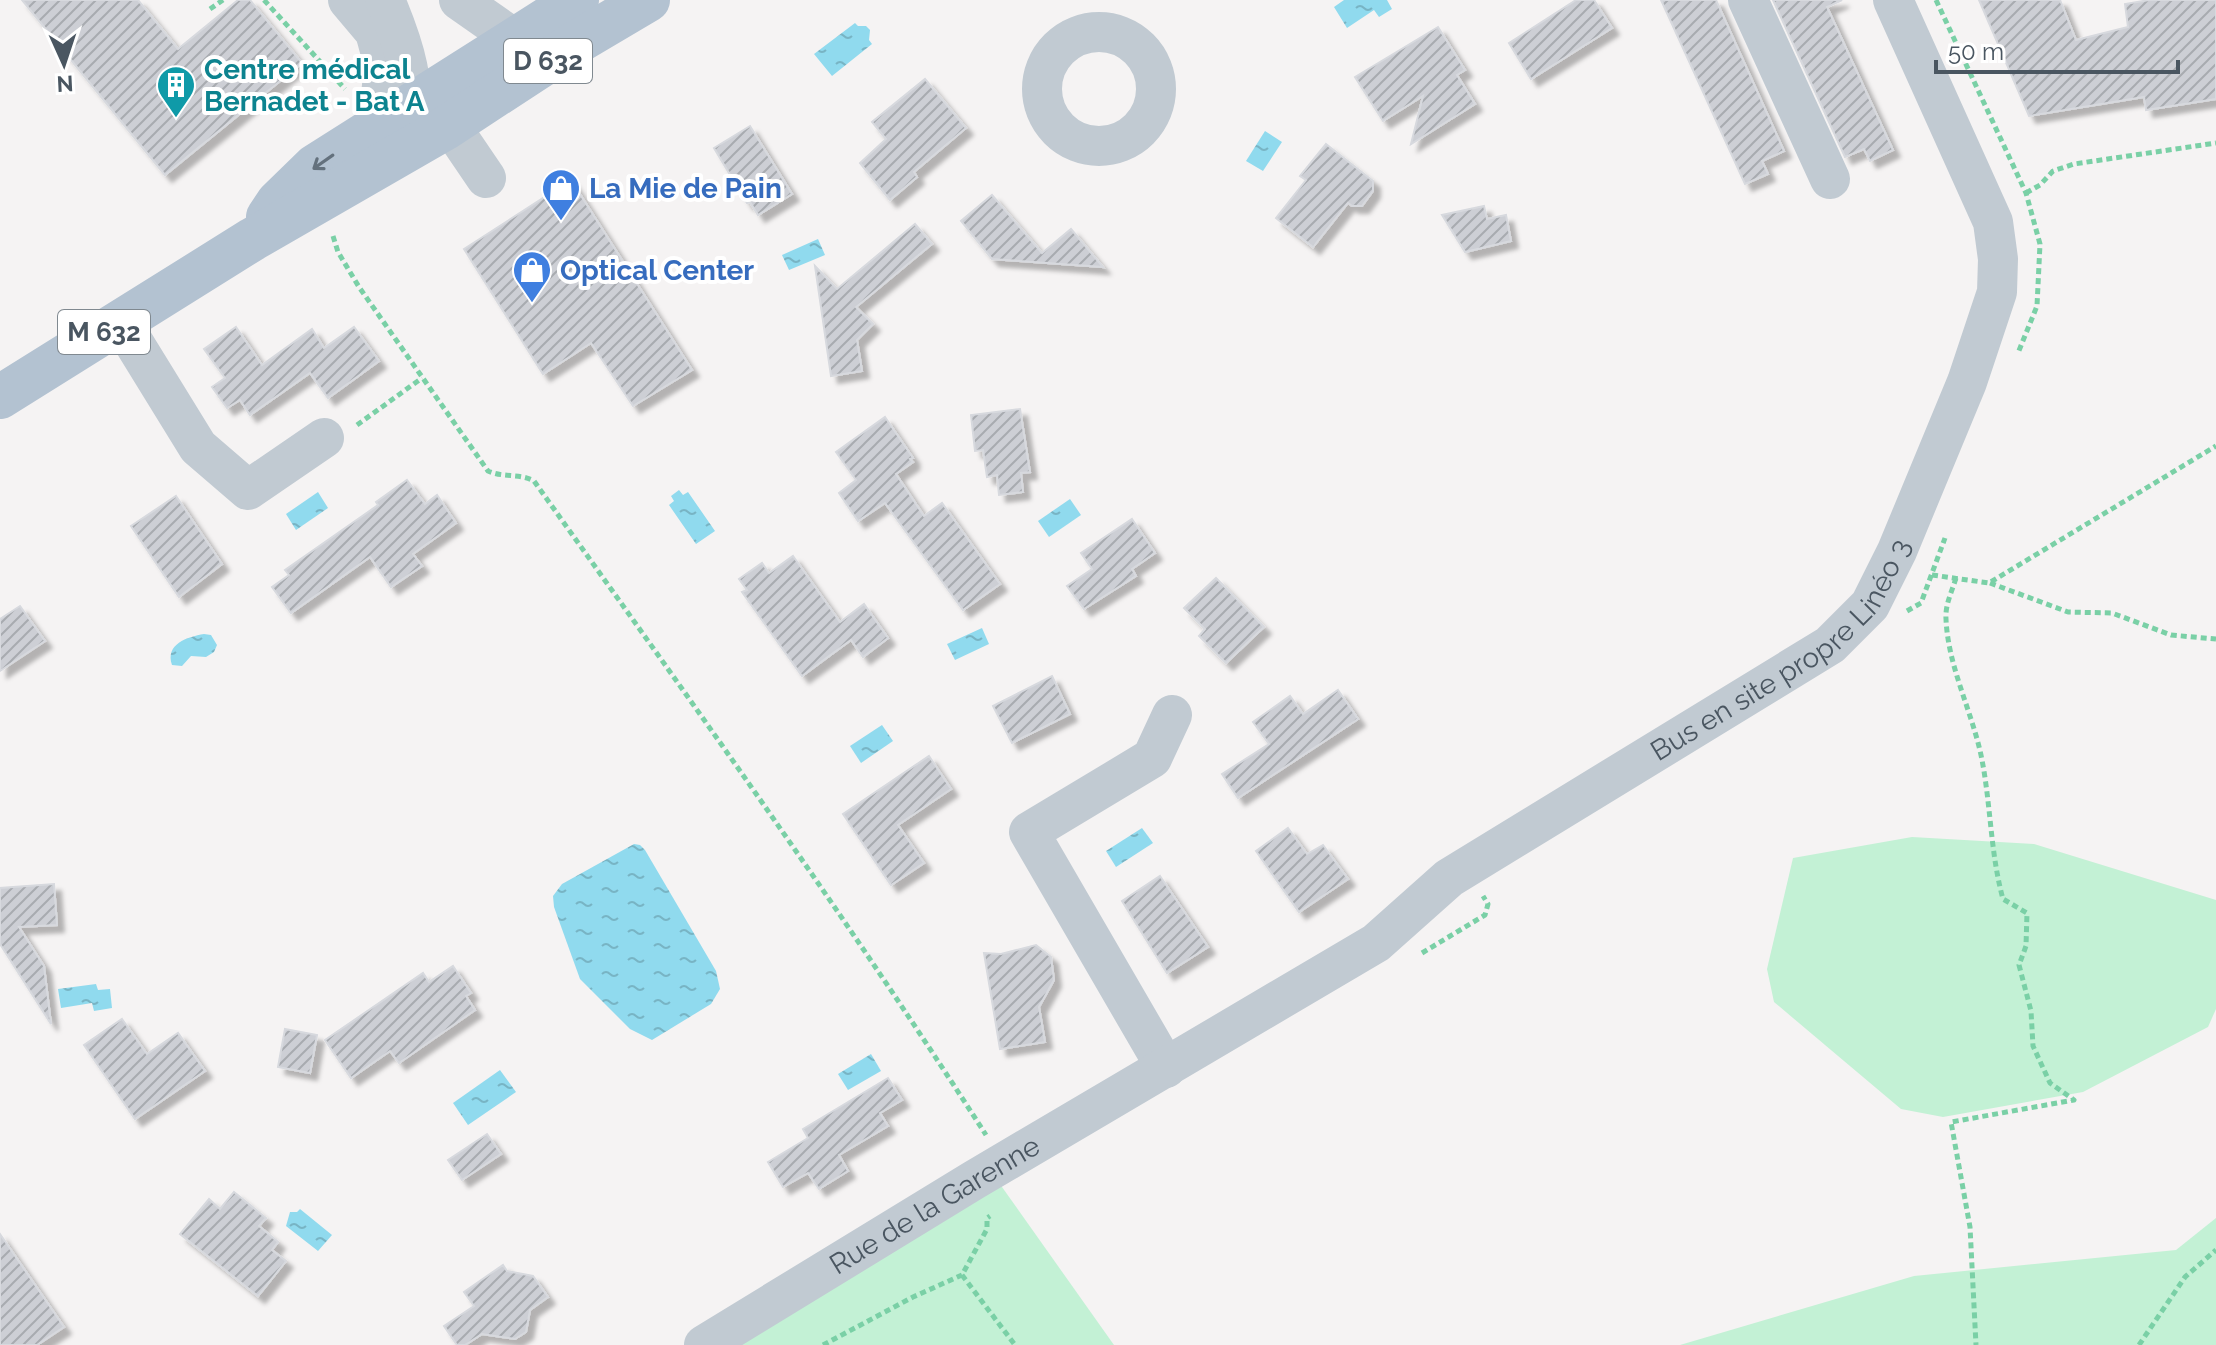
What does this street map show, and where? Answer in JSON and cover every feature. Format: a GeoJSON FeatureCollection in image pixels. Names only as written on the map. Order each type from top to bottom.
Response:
{"type":"FeatureCollection","features":[{"type":"Feature","properties":{"kind":"main road","name":"D 632"},"geometry":{"type":"LineString","coordinates":[[209,267],[253,239],[278,202],[315,166],[395,129],[506,46],[648,0]]}},
{"type":"Feature","properties":{"kind":"main road","name":"D 632"},"geometry":{"type":"LineString","coordinates":[[395,129],[450,125],[577,21]]}},
{"type":"Feature","properties":{"kind":"main road","name":"M 632"},"geometry":{"type":"LineString","coordinates":[[0,397],[209,267]]}},
{"type":"Feature","properties":{"kind":"street"},"geometry":{"type":"LineString","coordinates":[[348,0],[375,32],[395,129]]}},
{"type":"Feature","properties":{"kind":"street"},"geometry":{"type":"LineString","coordinates":[[385,0],[408,71],[395,129]]}},
{"type":"Feature","properties":{"kind":"street"},"geometry":{"type":"LineString","coordinates":[[459,0],[509,35],[506,46],[487,75],[449,105],[450,125],[486,178]]}},
{"type":"Feature","properties":{"kind":"street"},"geometry":{"type":"LineString","coordinates":[[1748,0],[1830,179]]}},
{"type":"Feature","properties":{"kind":"street","name":"Bus en site propre Linéo 3"},"geometry":{"type":"LineString","coordinates":[[1166,1068],[1376,943],[1449,878],[1830,645],[1870,605],[1897,551],[1967,382],[1997,292],[1998,259],[1993,222],[1893,0]]}},
{"type":"Feature","properties":{"kind":"street"},"geometry":{"type":"LineString","coordinates":[[121,322],[198,447],[248,490],[324,438]]}},
{"type":"Feature","properties":{"kind":"street"},"geometry":{"type":"LineString","coordinates":[[1166,1068],[1029,832],[1152,758],[1172,715]]}},
{"type":"Feature","properties":{"kind":"street","name":"Rue de la Garenne"},"geometry":{"type":"LineString","coordinates":[[704,1345],[1166,1068]]}},
{"type":"Feature","properties":{"kind":"path"},"geometry":{"type":"LineString","coordinates":[[210,9],[223,0]]}},
{"type":"Feature","properties":{"kind":"path"},"geometry":{"type":"LineString","coordinates":[[264,0],[349,94]]}},
{"type":"Feature","properties":{"kind":"path"},"geometry":{"type":"LineString","coordinates":[[1936,0],[2026,193],[2040,244],[2037,306],[2014,363]]}},
{"type":"Feature","properties":{"kind":"path"},"geometry":{"type":"LineString","coordinates":[[2026,193],[2040,185],[2053,171],[2074,164],[2216,143]]}},
{"type":"Feature","properties":{"kind":"path"},"geometry":{"type":"LineString","coordinates":[[334,226],[333,237],[338,252],[359,287],[488,471],[496,475],[527,477],[534,481],[809,868],[897,996],[1003,1163]]}},
{"type":"Feature","properties":{"kind":"path"},"geometry":{"type":"LineString","coordinates":[[324,438],[339,439],[422,378]]}},
{"type":"Feature","properties":{"kind":"path"},"geometry":{"type":"LineString","coordinates":[[1989,583],[2216,446]]}},
{"type":"Feature","properties":{"kind":"path"},"geometry":{"type":"LineString","coordinates":[[1894,619],[1921,603],[1946,536]]}},
{"type":"Feature","properties":{"kind":"path"},"geometry":{"type":"LineString","coordinates":[[1932,575],[1989,583],[2068,612],[2112,613],[2171,635],[2216,639]]}},
{"type":"Feature","properties":{"kind":"path"},"geometry":{"type":"LineString","coordinates":[[1956,578],[1946,609],[1951,658],[1970,711],[1981,756],[1996,873],[2003,899],[2027,913],[2026,946],[2019,965],[2031,1011],[2033,1046],[2050,1083],[2074,1100],[1951,1122],[1970,1227],[1976,1345]]}},
{"type":"Feature","properties":{"kind":"path"},"geometry":{"type":"LineString","coordinates":[[1417,956],[1485,915],[1488,904],[1481,893]]}},
{"type":"Feature","properties":{"kind":"path"},"geometry":{"type":"LineString","coordinates":[[823,1345],[962,1275],[987,1229],[987,1218],[999,1211]]}},
{"type":"Feature","properties":{"kind":"path"},"geometry":{"type":"LineString","coordinates":[[2139,1345],[2185,1277],[2216,1250]]}},
{"type":"Feature","properties":{"kind":"path"},"geometry":{"type":"LineString","coordinates":[[962,1275],[1015,1345]]}},
{"type":"Feature","properties":{"kind":"green space"},"geometry":{"type":"Polygon","coordinates":[[[1912,837],[2034,844],[2216,900],[2216,1009],[2208,1027],[2083,1092],[1943,1117],[1901,1109],[1774,1002],[1767,969],[1793,858],[1912,837]]]}},
{"type":"Feature","properties":{"kind":"green space"},"geometry":{"type":"Polygon","coordinates":[[[997,1180],[1114,1345],[723,1345],[997,1180]]]}},
{"type":"Feature","properties":{"kind":"green space"},"geometry":{"type":"Polygon","coordinates":[[[2216,1218],[2216,1345],[1680,1345],[1914,1276],[2176,1250],[2216,1218]]]}},
{"type":"Feature","properties":{"kind":"water"},"geometry":{"type":"Polygon","coordinates":[[[1344,0],[1387,0],[1392,9],[1379,17],[1374,10],[1347,28],[1334,7],[1344,0]]]}},
{"type":"Feature","properties":{"kind":"water"},"geometry":{"type":"Polygon","coordinates":[[[855,23],[870,30],[869,40],[872,44],[832,76],[814,54],[855,23]]]}},
{"type":"Feature","properties":{"kind":"water"},"geometry":{"type":"Polygon","coordinates":[[[1265,131],[1282,142],[1263,171],[1246,161],[1265,131]]]}},
{"type":"Feature","properties":{"kind":"water"},"geometry":{"type":"Polygon","coordinates":[[[818,239],[825,255],[789,270],[782,255],[818,239]]]}},
{"type":"Feature","properties":{"kind":"water"},"geometry":{"type":"Polygon","coordinates":[[[679,490],[683,495],[688,492],[715,531],[696,544],[669,505],[674,501],[671,496],[679,490]]]}},
{"type":"Feature","properties":{"kind":"water"},"geometry":{"type":"Polygon","coordinates":[[[318,492],[328,508],[296,530],[286,514],[318,492]]]}},
{"type":"Feature","properties":{"kind":"water"},"geometry":{"type":"Polygon","coordinates":[[[1070,499],[1081,515],[1049,537],[1038,521],[1070,499]]]}},
{"type":"Feature","properties":{"kind":"water"},"geometry":{"type":"Polygon","coordinates":[[[982,628],[989,644],[955,660],[947,644],[982,628]]]}},
{"type":"Feature","properties":{"kind":"water"},"geometry":{"type":"Polygon","coordinates":[[[204,634],[211,635],[217,645],[214,652],[206,657],[191,656],[182,666],[172,665],[172,652],[179,643],[204,634]]]}},
{"type":"Feature","properties":{"kind":"water"},"geometry":{"type":"Polygon","coordinates":[[[882,725],[893,741],[861,763],[850,746],[882,725]]]}},
{"type":"Feature","properties":{"kind":"water"},"geometry":{"type":"Polygon","coordinates":[[[1142,828],[1153,843],[1116,867],[1106,851],[1142,828]]]}},
{"type":"Feature","properties":{"kind":"water"},"geometry":{"type":"Polygon","coordinates":[[[634,844],[645,850],[716,971],[720,989],[711,1004],[652,1040],[630,1029],[580,979],[554,907],[553,896],[562,884],[634,844]]]}},
{"type":"Feature","properties":{"kind":"water"},"geometry":{"type":"Polygon","coordinates":[[[96,984],[98,990],[110,989],[112,1008],[94,1011],[92,1003],[61,1008],[58,989],[96,984]]]}},
{"type":"Feature","properties":{"kind":"water"},"geometry":{"type":"Polygon","coordinates":[[[871,1054],[881,1071],[848,1090],[838,1074],[871,1054]]]}},
{"type":"Feature","properties":{"kind":"water"},"geometry":{"type":"Polygon","coordinates":[[[500,1070],[516,1092],[468,1125],[453,1103],[500,1070]]]}},
{"type":"Feature","properties":{"kind":"water"},"geometry":{"type":"Polygon","coordinates":[[[300,1209],[332,1235],[318,1251],[286,1226],[290,1212],[300,1209]]]}},
{"type":"Feature","properties":{"kind":"building","name":"Centre médical Bernadet - Bat A"},"geometry":{"type":"Polygon","coordinates":[[[22,0],[138,0],[178,49],[238,0],[250,0],[302,63],[165,175],[22,0]]]}},
{"type":"Feature","properties":{"kind":"building"},"geometry":{"type":"Polygon","coordinates":[[[1576,0],[1594,0],[1612,28],[1531,79],[1509,43],[1576,0]]]}},
{"type":"Feature","properties":{"kind":"building"},"geometry":{"type":"Polygon","coordinates":[[[1661,0],[1716,0],[1784,151],[1762,161],[1768,174],[1745,184],[1661,0]]]}},
{"type":"Feature","properties":{"kind":"building"},"geometry":{"type":"Polygon","coordinates":[[[1773,0],[1842,0],[1827,7],[1893,150],[1870,161],[1864,149],[1845,157],[1773,0]]]}},
{"type":"Feature","properties":{"kind":"building"},"geometry":{"type":"Polygon","coordinates":[[[1979,0],[2060,0],[2076,40],[2128,27],[2125,4],[2149,0],[2216,0],[2216,99],[2146,110],[2144,97],[2029,116],[1979,0]]]}},
{"type":"Feature","properties":{"kind":"building"},"geometry":{"type":"Polygon","coordinates":[[[1438,27],[1465,70],[1457,75],[1475,104],[1411,144],[1423,96],[1383,121],[1355,77],[1438,27]]]}},
{"type":"Feature","properties":{"kind":"building"},"geometry":{"type":"Polygon","coordinates":[[[925,79],[966,128],[914,172],[917,177],[890,200],[860,163],[886,139],[872,122],[925,79]]]}},
{"type":"Feature","properties":{"kind":"building"},"geometry":{"type":"Polygon","coordinates":[[[750,126],[792,194],[758,215],[750,202],[747,203],[714,148],[750,126]]]}},
{"type":"Feature","properties":{"kind":"building"},"geometry":{"type":"Polygon","coordinates":[[[1326,144],[1373,181],[1373,191],[1362,206],[1348,203],[1313,247],[1276,218],[1306,180],[1300,176],[1326,144]]]}},
{"type":"Feature","properties":{"kind":"building"},"geometry":{"type":"Polygon","coordinates":[[[571,180],[692,370],[633,406],[591,343],[543,374],[464,249],[571,180]]]}},
{"type":"Feature","properties":{"kind":"building"},"geometry":{"type":"Polygon","coordinates":[[[992,195],[1042,253],[1071,229],[1103,267],[992,259],[961,221],[992,195]]]}},
{"type":"Feature","properties":{"kind":"building"},"geometry":{"type":"Polygon","coordinates":[[[1484,206],[1487,219],[1506,215],[1511,241],[1465,252],[1442,215],[1484,206]]]}},
{"type":"Feature","properties":{"kind":"building"},"geometry":{"type":"Polygon","coordinates":[[[915,224],[932,244],[856,307],[873,324],[857,340],[862,371],[831,376],[815,266],[837,289],[915,224]]]}},
{"type":"Feature","properties":{"kind":"building"},"geometry":{"type":"Polygon","coordinates":[[[236,327],[262,365],[312,329],[324,348],[354,327],[379,361],[328,398],[310,373],[250,415],[240,400],[227,408],[212,387],[225,378],[204,349],[236,327]]]}},
{"type":"Feature","properties":{"kind":"building"},"geometry":{"type":"Polygon","coordinates":[[[1020,409],[1030,472],[1021,473],[1023,492],[999,495],[997,475],[987,477],[983,450],[975,451],[971,415],[1020,409]]]}},
{"type":"Feature","properties":{"kind":"building"},"geometry":{"type":"Polygon","coordinates":[[[885,417],[913,458],[910,459],[913,462],[896,474],[924,516],[942,503],[1000,584],[963,610],[885,503],[858,521],[839,493],[856,480],[836,452],[885,417]]]}},
{"type":"Feature","properties":{"kind":"building"},"geometry":{"type":"Polygon","coordinates":[[[407,480],[425,504],[437,495],[456,523],[413,554],[422,566],[391,587],[370,557],[291,613],[272,587],[289,575],[285,570],[378,505],[376,502],[407,480]]]}},
{"type":"Feature","properties":{"kind":"building"},"geometry":{"type":"Polygon","coordinates":[[[176,496],[222,564],[179,597],[131,526],[176,496]]]}},
{"type":"Feature","properties":{"kind":"building"},"geometry":{"type":"Polygon","coordinates":[[[1132,519],[1155,553],[1132,569],[1136,576],[1084,609],[1067,586],[1092,569],[1081,553],[1132,519]]]}},
{"type":"Feature","properties":{"kind":"building"},"geometry":{"type":"Polygon","coordinates":[[[793,556],[840,622],[864,604],[888,638],[863,657],[851,640],[802,676],[742,592],[747,590],[739,579],[762,563],[769,573],[793,556]]]}},
{"type":"Feature","properties":{"kind":"building"},"geometry":{"type":"Polygon","coordinates":[[[1216,578],[1264,627],[1226,663],[1199,636],[1205,629],[1184,608],[1216,578]]]}},
{"type":"Feature","properties":{"kind":"building"},"geometry":{"type":"Polygon","coordinates":[[[20,606],[45,641],[0,671],[0,619],[20,606]]]}},
{"type":"Feature","properties":{"kind":"building"},"geometry":{"type":"Polygon","coordinates":[[[1052,676],[1070,714],[1012,743],[993,706],[1052,676]]]}},
{"type":"Feature","properties":{"kind":"building"},"geometry":{"type":"Polygon","coordinates":[[[1338,690],[1358,719],[1238,798],[1222,774],[1269,744],[1253,722],[1290,696],[1303,714],[1338,690]]]}},
{"type":"Feature","properties":{"kind":"building"},"geometry":{"type":"Polygon","coordinates":[[[929,756],[951,789],[898,825],[924,863],[891,885],[843,814],[929,756]]]}},
{"type":"Feature","properties":{"kind":"building"},"geometry":{"type":"Polygon","coordinates":[[[1288,828],[1307,854],[1323,845],[1348,879],[1299,912],[1256,851],[1288,828]]]}},
{"type":"Feature","properties":{"kind":"building"},"geometry":{"type":"Polygon","coordinates":[[[1160,876],[1208,947],[1167,973],[1122,901],[1160,876]]]}},
{"type":"Feature","properties":{"kind":"building"},"geometry":{"type":"Polygon","coordinates":[[[54,884],[57,925],[19,927],[44,966],[51,1024],[0,944],[0,888],[54,884]]]}},
{"type":"Feature","properties":{"kind":"building"},"geometry":{"type":"Polygon","coordinates":[[[1036,945],[1051,957],[1054,980],[1039,1007],[1045,1042],[1000,1049],[984,953],[1001,954],[1036,945]]]}},
{"type":"Feature","properties":{"kind":"building"},"geometry":{"type":"Polygon","coordinates":[[[453,966],[471,993],[466,996],[475,1010],[399,1063],[390,1051],[351,1078],[325,1040],[423,973],[429,982],[453,966]]]}},
{"type":"Feature","properties":{"kind":"building"},"geometry":{"type":"Polygon","coordinates":[[[122,1019],[147,1054],[178,1033],[205,1071],[135,1119],[84,1045],[122,1019]]]}},
{"type":"Feature","properties":{"kind":"building"},"geometry":{"type":"Polygon","coordinates":[[[285,1029],[317,1035],[310,1073],[278,1067],[285,1029]]]}},
{"type":"Feature","properties":{"kind":"building"},"geometry":{"type":"Polygon","coordinates":[[[888,1078],[902,1100],[880,1113],[888,1126],[839,1155],[848,1171],[819,1189],[808,1173],[783,1187],[768,1162],[808,1138],[803,1129],[888,1078]]]}},
{"type":"Feature","properties":{"kind":"building"},"geometry":{"type":"Polygon","coordinates":[[[487,1134],[501,1154],[462,1180],[448,1160],[487,1134]]]}},
{"type":"Feature","properties":{"kind":"building"},"geometry":{"type":"Polygon","coordinates":[[[234,1192],[266,1218],[259,1226],[278,1242],[272,1250],[286,1261],[258,1296],[180,1234],[209,1199],[220,1209],[234,1192]]]}},
{"type":"Feature","properties":{"kind":"building"},"geometry":{"type":"Polygon","coordinates":[[[0,1234],[64,1327],[37,1345],[0,1345],[0,1234]]]}},
{"type":"Feature","properties":{"kind":"building"},"geometry":{"type":"Polygon","coordinates":[[[503,1265],[507,1271],[533,1276],[548,1297],[530,1310],[526,1332],[515,1339],[482,1334],[465,1345],[457,1345],[444,1326],[474,1306],[464,1292],[503,1265]]]}},
{"type":"Feature","properties":{"kind":"place","name":"Centre médical Bernadet - Bat A"},"geometry":{"type":"Point","coordinates":[176,119]}},
{"type":"Feature","properties":{"kind":"place","name":"La Mie de Pain"},"geometry":{"type":"Point","coordinates":[561,222]}},
{"type":"Feature","properties":{"kind":"place","name":"Optical Center"},"geometry":{"type":"Point","coordinates":[532,304]}}]}
